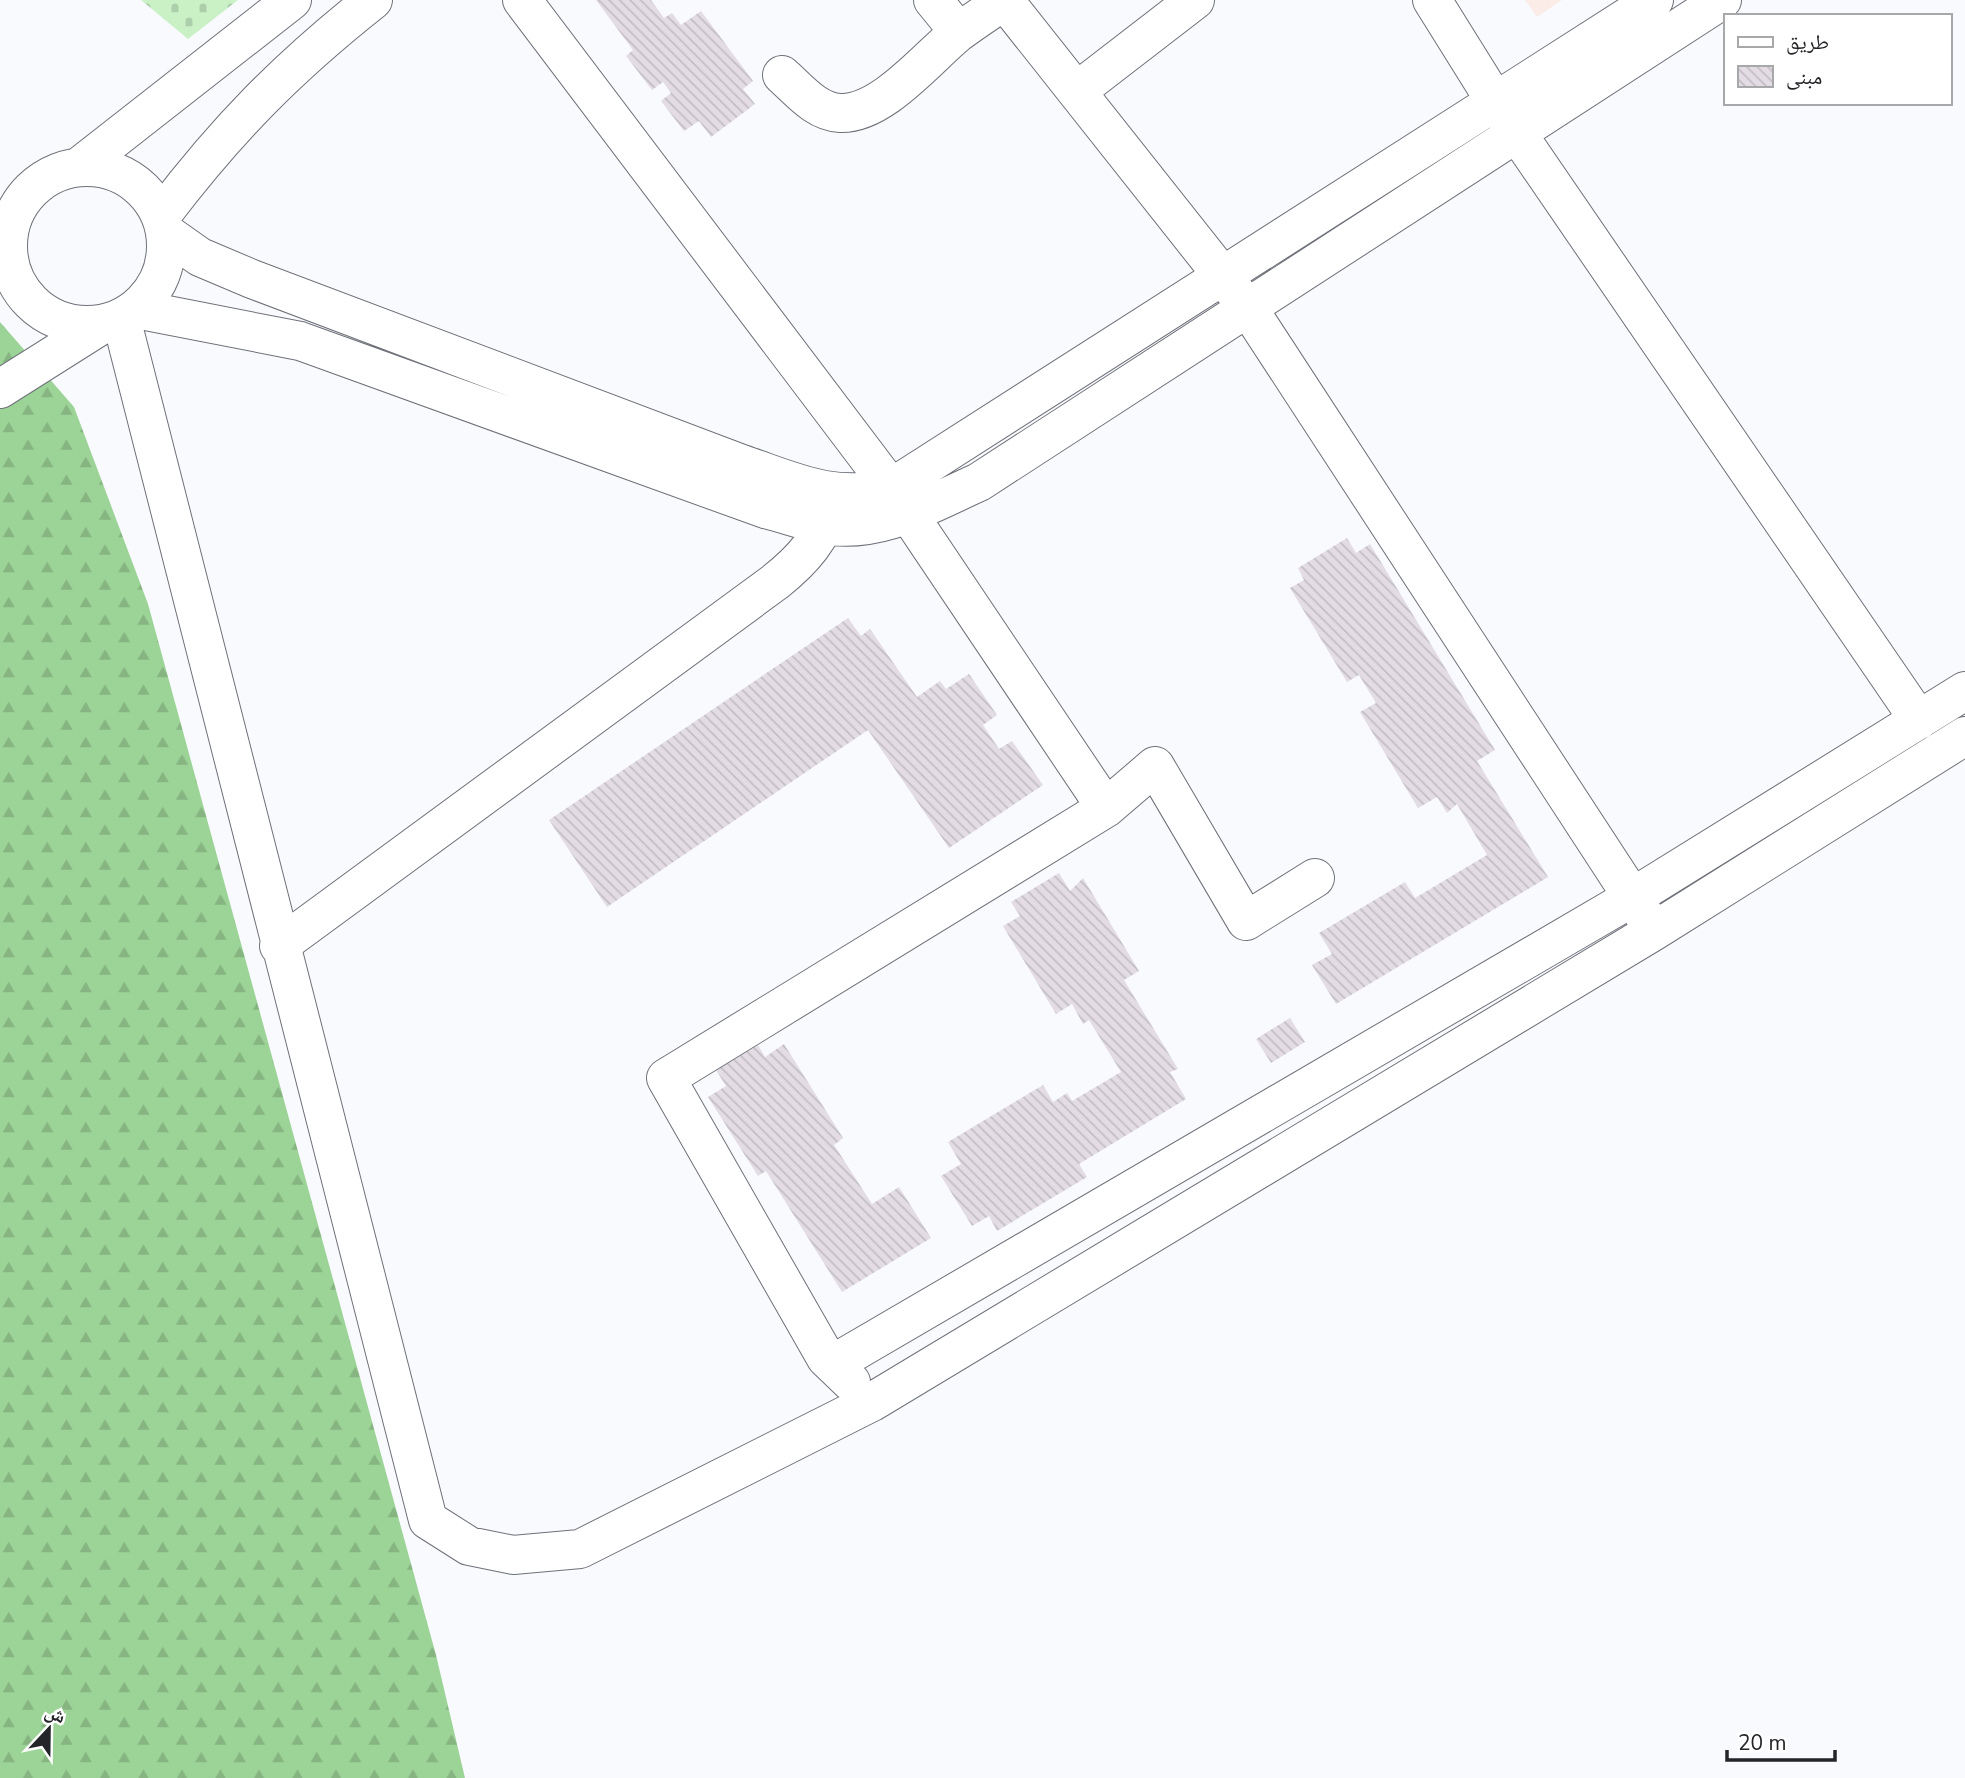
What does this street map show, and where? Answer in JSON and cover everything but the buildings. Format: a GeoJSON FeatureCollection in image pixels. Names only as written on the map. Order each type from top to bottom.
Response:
{"type":"FeatureCollection","features":[{"type":"Feature","properties":{"kind":"street"},"geometry":{"type":"LineString","coordinates":[[80,166],[292,0]]}},
{"type":"Feature","properties":{"kind":"street"},"geometry":{"type":"LineString","coordinates":[[0,389],[120,317],[151,293],[162,275],[163,224],[257,100],[310,50],[373,0]]}},
{"type":"Feature","properties":{"kind":"street"},"geometry":{"type":"LineString","coordinates":[[522,0],[900,501],[1106,808]]}},
{"type":"Feature","properties":{"kind":"street"},"geometry":{"type":"LineString","coordinates":[[933,0],[959,32]]}},
{"type":"Feature","properties":{"kind":"street"},"geometry":{"type":"LineString","coordinates":[[782,75],[815,105],[840,113],[867,107],[897,87],[959,32],[1004,0],[1221,277],[1248,307],[1654,930]]}},
{"type":"Feature","properties":{"kind":"street"},"geometry":{"type":"LineString","coordinates":[[1077,91],[1195,0]]}},
{"type":"Feature","properties":{"kind":"street"},"geometry":{"type":"LineString","coordinates":[[1432,0],[1495,101],[1519,132],[1919,720]]}},
{"type":"Feature","properties":{"kind":"street"},"geometry":{"type":"LineString","coordinates":[[900,501],[1221,277],[1654,0]]}},
{"type":"Feature","properties":{"kind":"street"},"geometry":{"type":"LineString","coordinates":[[279,946],[775,582],[811,549],[831,509],[852,495],[900,501],[979,482],[1722,0]]}},
{"type":"Feature","properties":{"kind":"street"},"geometry":{"type":"LineString","coordinates":[[80,166],[105,168],[128,177],[147,194],[163,224],[200,257],[743,464],[831,509],[765,509],[300,341],[120,317],[79,325],[56,319],[36,307],[20,289],[10,268],[4,248],[11,221],[21,200],[37,183],[57,172],[80,166]]}},
{"type":"Feature","properties":{"kind":"street"},"geometry":{"type":"LineString","coordinates":[[120,317],[428,1520],[469,1546],[513,1555],[580,1549],[872,1402],[1654,930],[1965,736]]}},
{"type":"Feature","properties":{"kind":"street"},"geometry":{"type":"LineString","coordinates":[[833,1364],[1633,897],[1965,691]]}},
{"type":"Feature","properties":{"kind":"street"},"geometry":{"type":"LineString","coordinates":[[872,1402],[826,1358],[666,1078],[1106,808],[1155,766],[1246,921],[1315,878]]}},
{"type":"Feature","properties":{"kind":"shaded area"},"geometry":{"type":"Polygon","coordinates":[[[1525,0],[1562,0],[1537,17],[1525,0]]]}},
{"type":"Feature","properties":{"kind":"green space"},"geometry":{"type":"Polygon","coordinates":[[[141,0],[238,0],[188,39],[141,0]]]}},
{"type":"Feature","properties":{"kind":"green space"},"geometry":{"type":"Polygon","coordinates":[[[0,322],[74,407],[148,604],[436,1655],[465,1778],[0,1778],[0,322]]]}}]}
